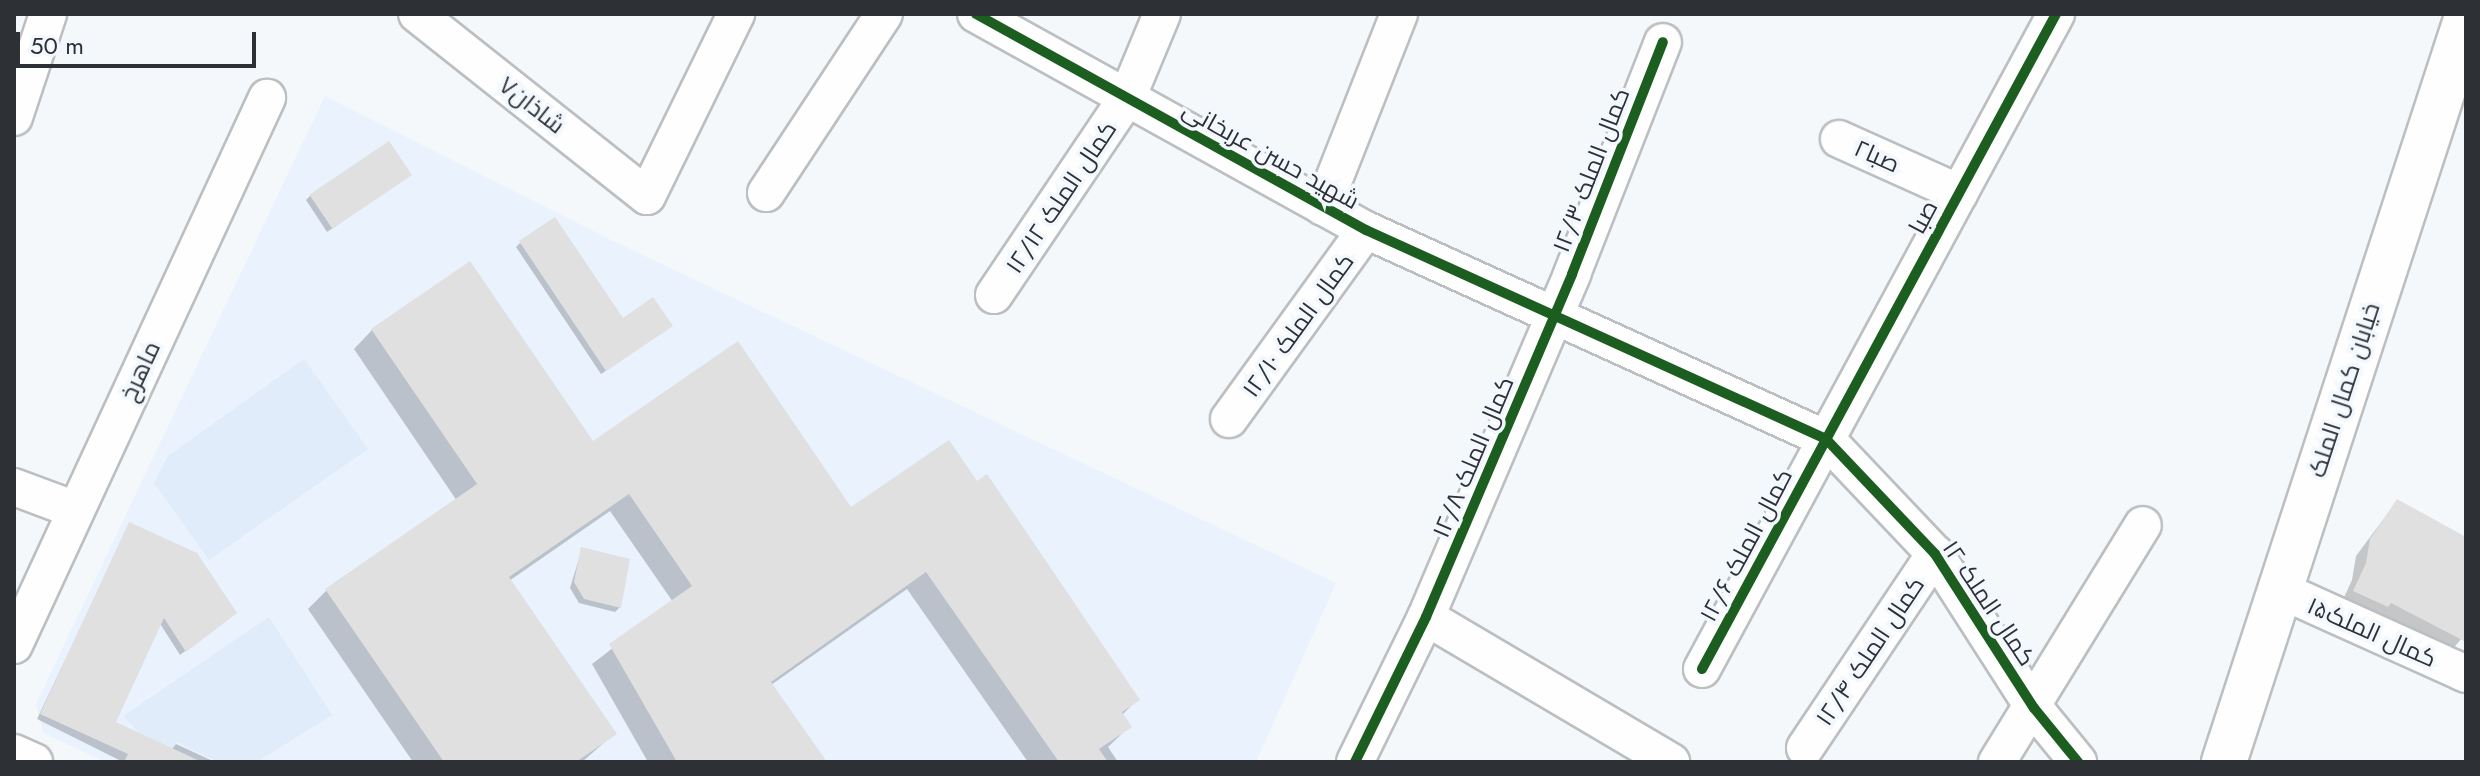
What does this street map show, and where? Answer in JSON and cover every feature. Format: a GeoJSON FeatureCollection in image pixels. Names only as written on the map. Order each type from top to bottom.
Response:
{"type":"FeatureCollection","features":[{"type":"Feature","properties":{"kind":"main road","name":"خیابان کمال الملک"},"geometry":{"type":"LineString","coordinates":[[2224,762],[2278,589],[2465,27]]}},
{"type":"Feature","properties":{"kind":"street"},"geometry":{"type":"LineString","coordinates":[[14,117],[48,14]]}},
{"type":"Feature","properties":{"kind":"street","name":"شاذان۷"},"geometry":{"type":"LineString","coordinates":[[417,14],[647,196],[736,14]]}},
{"type":"Feature","properties":{"kind":"street"},"geometry":{"type":"LineString","coordinates":[[766,193],[884,14]]}},
{"type":"Feature","properties":{"kind":"street","name":"شهید حسن عربخانی"},"geometry":{"type":"LineString","coordinates":[[976,14],[1366,230],[1556,312],[1826,439]]}},
{"type":"Feature","properties":{"kind":"street","name":"کمال الملک ۱۲/۱۲"},"geometry":{"type":"LineString","coordinates":[[994,295],[1127,98],[1162,14]]}},
{"type":"Feature","properties":{"kind":"street"},"geometry":{"type":"LineString","coordinates":[[1323,207],[1399,14]]}},
{"type":"Feature","properties":{"kind":"street","name":"صبا"},"geometry":{"type":"LineString","coordinates":[[1826,439],[2056,14]]}},
{"type":"Feature","properties":{"kind":"street","name":"کمال الملک ۱۲/۳"},"geometry":{"type":"LineString","coordinates":[[1556,312],[1663,42]]}},
{"type":"Feature","properties":{"kind":"street","name":"ماهرخ"},"geometry":{"type":"LineString","coordinates":[[14,645],[267,98]]}},
{"type":"Feature","properties":{"kind":"street","name":"صبا۲"},"geometry":{"type":"LineString","coordinates":[[1839,139],[1959,193]]}},
{"type":"Feature","properties":{"kind":"street","name":"کمال الملک ۱۲/۱۰"},"geometry":{"type":"LineString","coordinates":[[1229,419],[1366,230]]}},
{"type":"Feature","properties":{"kind":"street","name":"کمال الملک ۱۲/۸"},"geometry":{"type":"LineString","coordinates":[[1355,762],[1426,617],[1556,312]]}},
{"type":"Feature","properties":{"kind":"street","name":"کمال الملک ۱۲"},"geometry":{"type":"LineString","coordinates":[[1826,439],[1935,554],[2034,708],[2078,762]]}},
{"type":"Feature","properties":{"kind":"street","name":"کمال الملک ۱۲/۶"},"geometry":{"type":"LineString","coordinates":[[1702,669],[1826,439]]}},
{"type":"Feature","properties":{"kind":"street"},"geometry":{"type":"LineString","coordinates":[[14,487],[76,510]]}},
{"type":"Feature","properties":{"kind":"street"},"geometry":{"type":"LineString","coordinates":[[1997,762],[2034,708],[2143,525]]}},
{"type":"Feature","properties":{"kind":"street","name":"کمال الملک ۱۲/۴"},"geometry":{"type":"LineString","coordinates":[[1805,748],[1935,554]]}},
{"type":"Feature","properties":{"kind":"street","name":"کمال الملک۱۵"},"geometry":{"type":"LineString","coordinates":[[2278,589],[2466,674]]}},
{"type":"Feature","properties":{"kind":"street"},"geometry":{"type":"LineString","coordinates":[[1426,617],[1671,762]]}},
{"type":"Feature","properties":{"kind":"street"},"geometry":{"type":"LineString","coordinates":[[14,753],[34,762]]}},
{"type":"Feature","properties":{"kind":"shaded area"},"geometry":{"type":"Polygon","coordinates":[[[325,96],[613,241],[1336,583],[1256,762],[106,762],[43,733],[36,704],[325,96]]]}},
{"type":"Feature","properties":{"kind":"shaded area"},"geometry":{"type":"Polygon","coordinates":[[[304,359],[368,449],[209,560],[154,483],[168,456],[304,359]]]}},
{"type":"Feature","properties":{"kind":"shaded area"},"geometry":{"type":"Polygon","coordinates":[[[269,617],[332,715],[257,762],[219,762],[176,742],[172,748],[138,732],[123,716],[269,617]]]}},
{"type":"Feature","properties":{"kind":"building"},"geometry":{"type":"Polygon","coordinates":[[[389,141],[412,175],[332,229],[309,195],[389,141]]]}},
{"type":"Feature","properties":{"kind":"building"},"geometry":{"type":"Polygon","coordinates":[[[555,217],[623,318],[653,297],[673,326],[606,371],[519,241],[555,217]]]}},
{"type":"Feature","properties":{"kind":"building"},"geometry":{"type":"Polygon","coordinates":[[[470,261],[593,441],[738,341],[851,507],[949,440],[977,481],[987,474],[1140,700],[1122,712],[1132,727],[1099,749],[1108,762],[1059,762],[926,572],[771,682],[827,762],[677,762],[609,644],[692,586],[629,494],[509,577],[617,734],[576,762],[444,762],[325,589],[477,484],[371,329],[470,261]]]}},
{"type":"Feature","properties":{"kind":"building"},"geometry":{"type":"Polygon","coordinates":[[[2397,499],[2466,537],[2466,642],[2391,603],[2388,607],[2353,591],[2366,563],[2370,539],[2397,499]]]}},
{"type":"Feature","properties":{"kind":"building"},"geometry":{"type":"Polygon","coordinates":[[[129,522],[197,553],[237,613],[186,652],[164,618],[116,722],[202,762],[124,762],[128,754],[40,714],[129,522]]]}},
{"type":"Feature","properties":{"kind":"building"},"geometry":{"type":"Polygon","coordinates":[[[581,547],[630,559],[621,608],[584,599],[574,582],[581,547]]]}},
{"type":"Feature","properties":{"kind":"cycle path"},"geometry":{"type":"LineString","coordinates":[[976,14],[1366,230],[1826,439],[1935,554],[2034,708],[2078,762]]}},
{"type":"Feature","properties":{"kind":"cycle path"},"geometry":{"type":"LineString","coordinates":[[1702,669],[2056,14]]}},
{"type":"Feature","properties":{"kind":"cycle path"},"geometry":{"type":"LineString","coordinates":[[1355,762],[1426,617],[1572,274],[1663,42]]}}]}
